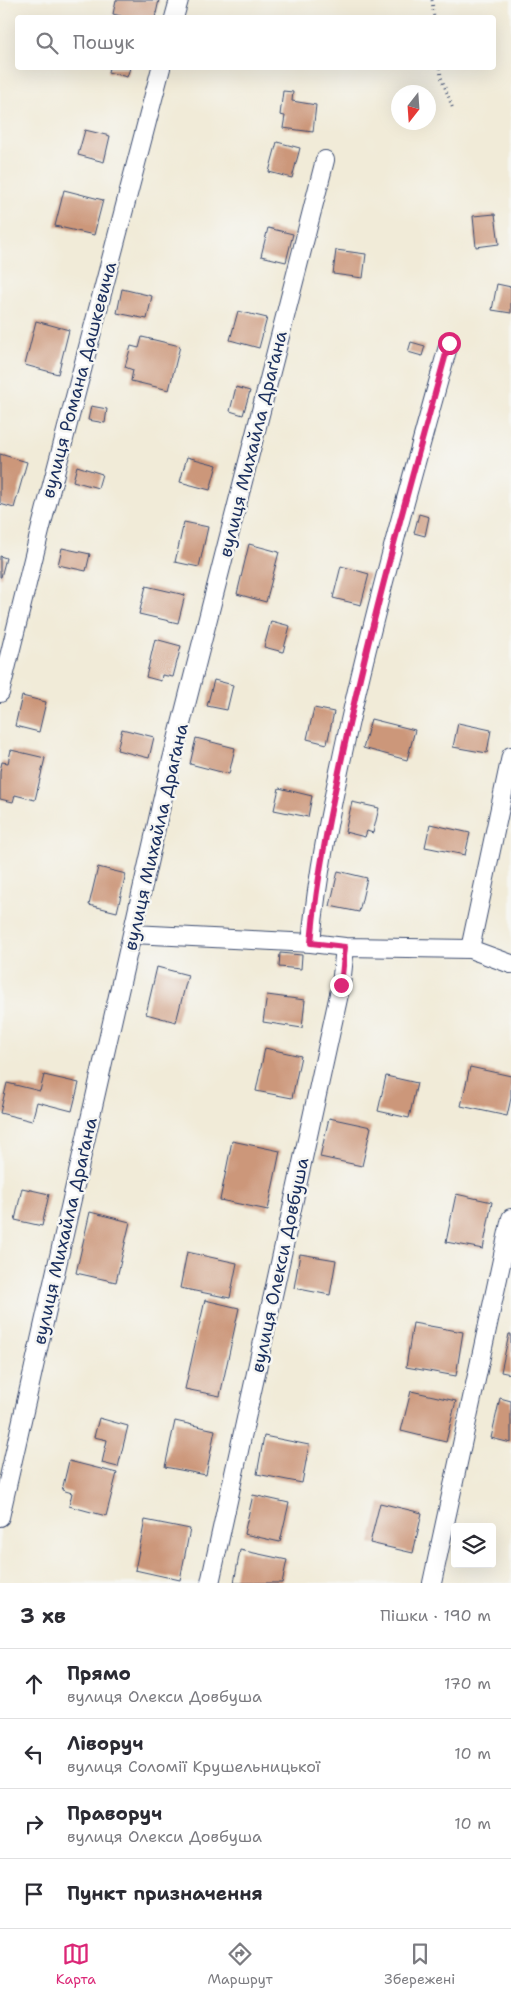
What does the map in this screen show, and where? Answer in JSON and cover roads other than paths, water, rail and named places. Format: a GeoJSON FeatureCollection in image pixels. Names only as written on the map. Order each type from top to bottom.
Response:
{"type":"FeatureCollection","features":[{"type":"Feature","properties":{"kind":"street"},"geometry":{"type":"LineString","coordinates":[[175,15],[179,0]]}},
{"type":"Feature","properties":{"kind":"street","name":"вулиця Романа Дашкевича"},"geometry":{"type":"LineString","coordinates":[[0,694],[41,527],[160,70]]}},
{"type":"Feature","properties":{"kind":"street","name":"вулиця Михайла Драґана"},"geometry":{"type":"LineString","coordinates":[[0,1517],[168,775],[325,160]]}},
{"type":"Feature","properties":{"kind":"street"},"geometry":{"type":"LineString","coordinates":[[311,943],[315,898],[336,785],[368,640],[449,343]]}},
{"type":"Feature","properties":{"kind":"street"},"geometry":{"type":"LineString","coordinates":[[470,949],[511,756]]}},
{"type":"Feature","properties":{"kind":"street"},"geometry":{"type":"LineString","coordinates":[[133,934],[311,943],[345,947],[470,949],[511,964]]}},
{"type":"Feature","properties":{"kind":"street","name":"вулиця Олекси Довбуша"},"geometry":{"type":"LineString","coordinates":[[210,1583],[341,985],[345,947]]}},
{"type":"Feature","properties":{"kind":"street"},"geometry":{"type":"LineString","coordinates":[[432,1583],[511,1218]]}}]}
